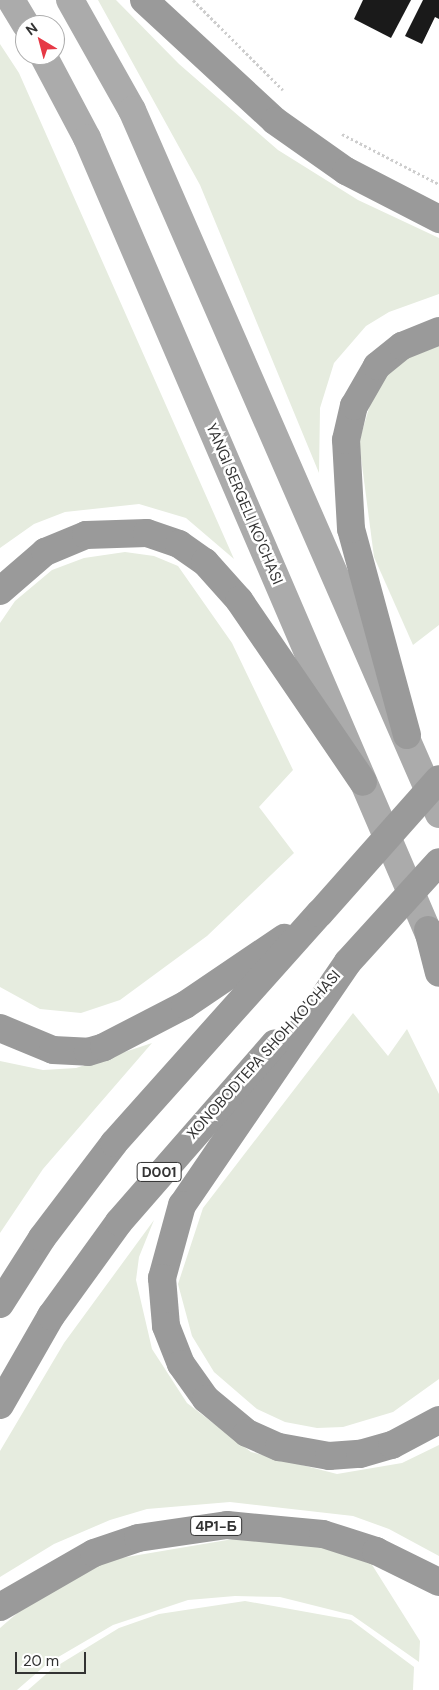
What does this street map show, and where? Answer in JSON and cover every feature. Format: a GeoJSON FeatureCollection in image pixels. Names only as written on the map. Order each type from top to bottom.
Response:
{"type":"FeatureCollection","features":[{"type":"Feature","properties":{"kind":"highway"},"geometry":{"type":"LineString","coordinates":[[144,0],[275,121],[346,171],[439,219]]}},
{"type":"Feature","properties":{"kind":"highway"},"geometry":{"type":"LineString","coordinates":[[407,735],[352,536],[346,440],[354,406],[373,371],[402,346],[439,331]]}},
{"type":"Feature","properties":{"kind":"highway"},"geometry":{"type":"LineString","coordinates":[[0,591],[45,552],[86,535],[147,533],[179,544],[205,562],[238,600],[363,782]]}},
{"type":"Feature","properties":{"kind":"highway"},"geometry":{"type":"LineString","coordinates":[[0,1304],[42,1238],[114,1143],[439,779]]}},
{"type":"Feature","properties":{"kind":"highway","name":"XONOBODTEPA SHOH KO'CHASI"},"geometry":{"type":"LineString","coordinates":[[0,1405],[51,1316],[119,1222],[174,1155],[439,862]]}},
{"type":"Feature","properties":{"kind":"highway"},"geometry":{"type":"LineString","coordinates":[[0,1028],[53,1050],[88,1052],[104,1047],[185,1005],[320,913]]}},
{"type":"Feature","properties":{"kind":"highway"},"geometry":{"type":"LineString","coordinates":[[428,930],[439,973]]}},
{"type":"Feature","properties":{"kind":"highway"},"geometry":{"type":"LineString","coordinates":[[348,962],[182,1205],[162,1278],[166,1326],[181,1364],[206,1399],[247,1433],[279,1447],[329,1456],[360,1454],[392,1445],[439,1420]]}},
{"type":"Feature","properties":{"kind":"highway","name":"4Р1-Б"},"geometry":{"type":"LineString","coordinates":[[0,1607],[94,1553],[138,1538],[227,1525],[323,1534],[376,1551],[439,1582]]}},
{"type":"Feature","properties":{"kind":"main road"},"geometry":{"type":"LineString","coordinates":[[11,0],[20,15]]}},
{"type":"Feature","properties":{"kind":"main road"},"geometry":{"type":"LineString","coordinates":[[70,0],[132,110],[407,735],[439,814]]}},
{"type":"Feature","properties":{"kind":"main road","name":"YANGI SERGELI KO'CHASI"},"geometry":{"type":"LineString","coordinates":[[48,65],[87,138],[439,956]]}},
{"type":"Feature","properties":{"kind":"path"},"geometry":{"type":"LineString","coordinates":[[193,0],[286,94]]}},
{"type":"Feature","properties":{"kind":"path"},"geometry":{"type":"LineString","coordinates":[[336,130],[439,184]]}},
{"type":"Feature","properties":{"kind":"shaded area"},"geometry":{"type":"Polygon","coordinates":[[[98,0],[116,0],[179,64],[278,150],[358,200],[439,238],[439,294],[389,312],[366,326],[334,363],[320,408],[319,473],[200,185],[98,0]]]}},
{"type":"Feature","properties":{"kind":"shaded area"},"geometry":{"type":"Polygon","coordinates":[[[0,44],[19,73],[234,559],[186,518],[139,504],[65,512],[34,524],[0,548],[0,44]]]}},
{"type":"Feature","properties":{"kind":"shaded area"},"geometry":{"type":"Polygon","coordinates":[[[439,342],[439,625],[413,645],[374,557],[359,442],[374,391],[390,371],[413,351],[439,342]]]}},
{"type":"Feature","properties":{"kind":"shaded area"},"geometry":{"type":"Polygon","coordinates":[[[125,552],[154,556],[178,566],[232,643],[293,770],[259,807],[294,853],[207,936],[120,1000],[81,1013],[40,1009],[0,987],[0,623],[15,601],[52,570],[84,558],[125,552]]]}},
{"type":"Feature","properties":{"kind":"shaded area"},"geometry":{"type":"Polygon","coordinates":[[[353,1013],[388,1056],[407,1029],[439,1094],[439,1379],[393,1412],[343,1427],[317,1428],[285,1422],[257,1409],[214,1372],[192,1336],[178,1284],[203,1208],[353,1013]]]}},
{"type":"Feature","properties":{"kind":"shaded area"},"geometry":{"type":"Polygon","coordinates":[[[152,1043],[43,1169],[0,1233],[0,1061],[43,1070],[76,1068],[152,1043]]]}},
{"type":"Feature","properties":{"kind":"shaded area"},"geometry":{"type":"Polygon","coordinates":[[[154,1220],[139,1257],[136,1280],[152,1349],[187,1403],[251,1452],[337,1474],[402,1463],[439,1445],[439,1556],[389,1529],[353,1516],[230,1502],[147,1509],[110,1520],[54,1544],[0,1577],[0,1451],[64,1343],[154,1220]]]}},
{"type":"Feature","properties":{"kind":"shaded area"},"geometry":{"type":"Polygon","coordinates":[[[239,1538],[304,1543],[369,1560],[420,1641],[419,1662],[352,1615],[280,1597],[235,1596],[188,1600],[113,1625],[48,1663],[17,1690],[0,1690],[0,1628],[22,1609],[109,1560],[239,1538]]]}},
{"type":"Feature","properties":{"kind":"shaded area"},"geometry":{"type":"Polygon","coordinates":[[[245,1601],[351,1620],[414,1667],[413,1690],[28,1690],[52,1669],[119,1628],[159,1614],[245,1601]]]}},
{"type":"Feature","properties":{"kind":"building"},"geometry":{"type":"Polygon","coordinates":[[[363,0],[411,0],[391,38],[354,19],[363,0]]]}},
{"type":"Feature","properties":{"kind":"building"},"geometry":{"type":"Polygon","coordinates":[[[423,0],[439,0],[439,19],[435,17],[422,44],[405,36],[423,0]]]}}]}
